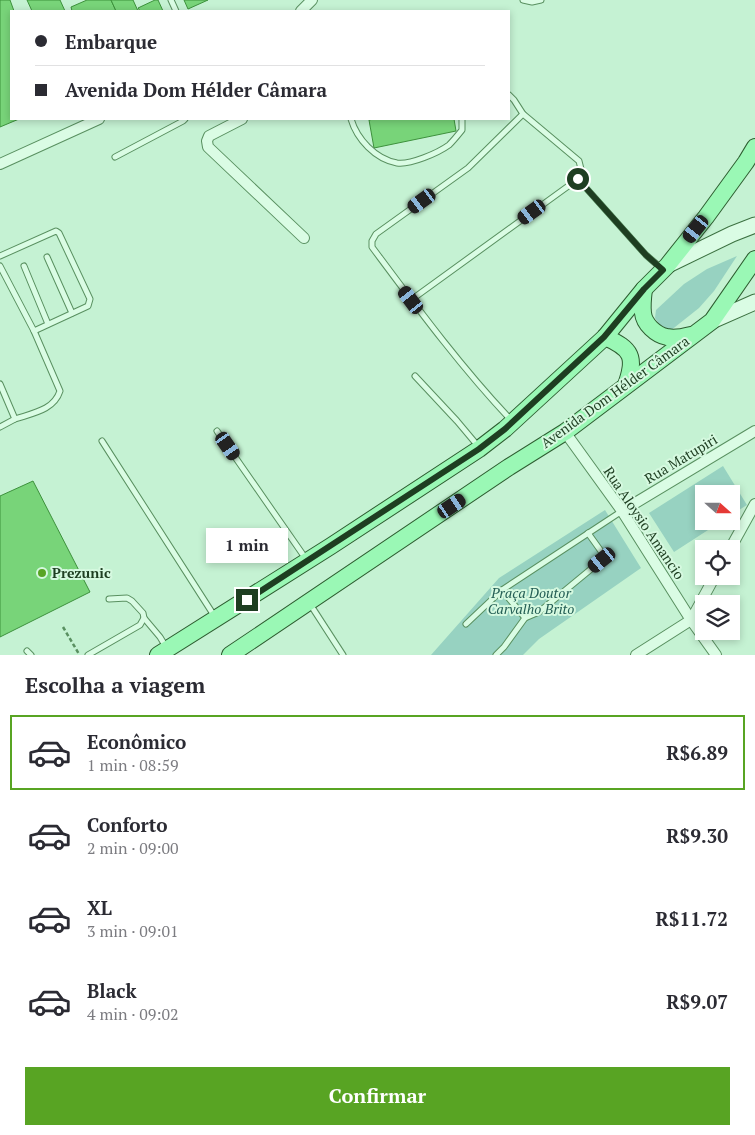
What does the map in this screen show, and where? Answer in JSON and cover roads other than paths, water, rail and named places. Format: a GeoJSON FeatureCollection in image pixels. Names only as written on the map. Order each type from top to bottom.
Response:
{"type":"FeatureCollection","features":[{"type":"Feature","properties":{"kind":"main road"},"geometry":{"type":"LineString","coordinates":[[163,652],[308,561],[479,449],[513,422],[604,337],[644,289],[665,268],[717,203],[755,147]]}},
{"type":"Feature","properties":{"kind":"main road"},"geometry":{"type":"LineString","coordinates":[[665,268],[755,225]]}},
{"type":"Feature","properties":{"kind":"main road","name":"Avenida Dom Hélder Câmara"},"geometry":{"type":"LineString","coordinates":[[230,655],[508,467],[565,432],[712,321],[755,258]]}},
{"type":"Feature","properties":{"kind":"main road"},"geometry":{"type":"LineString","coordinates":[[644,289],[643,314],[648,325],[656,332],[667,337],[676,338],[693,335]]}},
{"type":"Feature","properties":{"kind":"main road"},"geometry":{"type":"LineString","coordinates":[[712,321],[755,302]]}},
{"type":"Feature","properties":{"kind":"main road"},"geometry":{"type":"LineString","coordinates":[[604,337],[622,346],[629,353],[631,370],[626,385]]}},
{"type":"Feature","properties":{"kind":"street"},"geometry":{"type":"LineString","coordinates":[[302,10],[312,0]]}},
{"type":"Feature","properties":{"kind":"street"},"geometry":{"type":"LineString","coordinates":[[0,164],[97,120]]}},
{"type":"Feature","properties":{"kind":"street"},"geometry":{"type":"LineString","coordinates":[[240,120],[210,136],[207,141],[208,147],[304,238]]}},
{"type":"Feature","properties":{"kind":"street","name":"Rua Matupiri"},"geometry":{"type":"LineString","coordinates":[[622,511],[755,431]]}},
{"type":"Feature","properties":{"kind":"street","name":"Rua Aloysio Amancio"},"geometry":{"type":"LineString","coordinates":[[565,432],[622,511],[691,620],[716,655]]}},
{"type":"Feature","properties":{"kind":"street"},"geometry":{"type":"LineString","coordinates":[[735,540],[755,504]]}},
{"type":"Feature","properties":{"kind":"street"},"geometry":{"type":"LineString","coordinates":[[636,655],[691,620],[710,585]]}},
{"type":"Feature","properties":{"kind":"lane"},"geometry":{"type":"LineString","coordinates":[[523,0],[532,2],[541,0]]}},
{"type":"Feature","properties":{"kind":"lane"},"geometry":{"type":"LineString","coordinates":[[411,300],[578,179],[581,169],[579,161],[523,114],[510,96]]}},
{"type":"Feature","properties":{"kind":"lane"},"geometry":{"type":"LineString","coordinates":[[513,422],[411,300],[372,247],[372,240],[376,234],[468,168],[523,114]]}},
{"type":"Feature","properties":{"kind":"lane"},"geometry":{"type":"LineString","coordinates":[[115,157],[184,120]]}},
{"type":"Feature","properties":{"kind":"lane"},"geometry":{"type":"LineString","coordinates":[[352,120],[355,132],[366,146],[379,156],[397,163],[411,162],[449,145],[462,130],[462,120]]}},
{"type":"Feature","properties":{"kind":"lane"},"geometry":{"type":"LineString","coordinates":[[578,179],[646,255],[665,268]]}},
{"type":"Feature","properties":{"kind":"lane"},"geometry":{"type":"LineString","coordinates":[[0,256],[56,231],[59,233],[90,299],[88,306],[34,331]]}},
{"type":"Feature","properties":{"kind":"lane"},"geometry":{"type":"LineString","coordinates":[[47,257],[72,313]]}},
{"type":"Feature","properties":{"kind":"lane"},"geometry":{"type":"LineString","coordinates":[[0,266],[34,331],[60,391],[57,400],[50,406],[15,419],[0,428]]}},
{"type":"Feature","properties":{"kind":"lane"},"geometry":{"type":"LineString","coordinates":[[24,266],[48,324]]}},
{"type":"Feature","properties":{"kind":"lane"},"geometry":{"type":"LineString","coordinates":[[414,376],[458,421],[479,449]]}},
{"type":"Feature","properties":{"kind":"lane"},"geometry":{"type":"LineString","coordinates":[[0,384],[15,419]]}},
{"type":"Feature","properties":{"kind":"lane"},"geometry":{"type":"LineString","coordinates":[[217,431],[308,561]]}},
{"type":"Feature","properties":{"kind":"lane"},"geometry":{"type":"LineString","coordinates":[[102,441],[216,619]]}},
{"type":"Feature","properties":{"kind":"lane"},"geometry":{"type":"LineString","coordinates":[[466,624],[502,590],[622,511]]}},
{"type":"Feature","properties":{"kind":"lane"},"geometry":{"type":"LineString","coordinates":[[496,655],[525,618],[539,612],[602,560],[603,554],[588,533]]}},
{"type":"Feature","properties":{"kind":"lane"},"geometry":{"type":"LineString","coordinates":[[502,590],[525,618]]}},
{"type":"Feature","properties":{"kind":"lane"},"geometry":{"type":"LineString","coordinates":[[109,599],[127,598],[132,600],[160,637],[163,652]]}},
{"type":"Feature","properties":{"kind":"lane"},"geometry":{"type":"LineString","coordinates":[[308,602],[343,655]]}},
{"type":"Feature","properties":{"kind":"lane"},"geometry":{"type":"LineString","coordinates":[[88,655],[140,625],[144,618]]}},
{"type":"Feature","properties":{"kind":"place","name":"Prezunic"},"geometry":{"type":"Point","coordinates":[42,573]}},
{"type":"Feature","properties":{"kind":"park label","name":"Praça Doutor Carvalho Brito"},"geometry":{"type":"Point","coordinates":[531,602]}}]}
